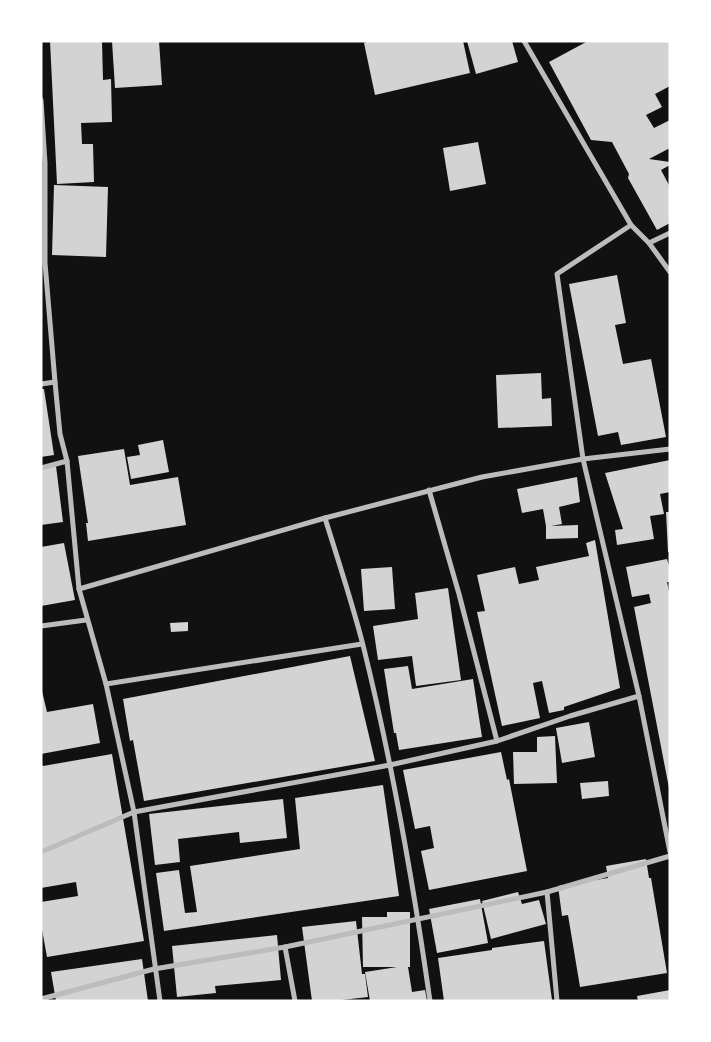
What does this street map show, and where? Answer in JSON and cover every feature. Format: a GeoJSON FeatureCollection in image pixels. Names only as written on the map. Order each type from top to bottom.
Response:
{"type":"FeatureCollection","features":[{"type":"Feature","properties":{"kind":"street"},"geometry":{"type":"LineString","coordinates":[[524,41],[631,225],[650,242],[670,272]]}},
{"type":"Feature","properties":{"kind":"street"},"geometry":{"type":"LineString","coordinates":[[41,100],[45,163],[43,263],[60,434],[67,461],[79,589],[86,620],[106,684],[134,812],[154,969],[160,1001]]}},
{"type":"Feature","properties":{"kind":"street"},"geometry":{"type":"LineString","coordinates":[[631,225],[557,274],[583,459],[639,696],[670,852]]}},
{"type":"Feature","properties":{"kind":"street"},"geometry":{"type":"LineString","coordinates":[[650,242],[670,233]]}},
{"type":"Feature","properties":{"kind":"street"},"geometry":{"type":"LineString","coordinates":[[41,384],[55,382]]}},
{"type":"Feature","properties":{"kind":"street"},"geometry":{"type":"LineString","coordinates":[[79,589],[325,518],[482,477],[583,459],[670,448]]}},
{"type":"Feature","properties":{"kind":"street"},"geometry":{"type":"LineString","coordinates":[[41,468],[67,461]]}},
{"type":"Feature","properties":{"kind":"street"},"geometry":{"type":"LineString","coordinates":[[429,490],[459,594],[497,741]]}},
{"type":"Feature","properties":{"kind":"street"},"geometry":{"type":"LineString","coordinates":[[325,518],[362,644],[390,765],[418,919],[430,1001]]}},
{"type":"Feature","properties":{"kind":"street"},"geometry":{"type":"LineString","coordinates":[[41,626],[86,620]]}},
{"type":"Feature","properties":{"kind":"street"},"geometry":{"type":"LineString","coordinates":[[106,684],[362,644]]}},
{"type":"Feature","properties":{"kind":"street"},"geometry":{"type":"LineString","coordinates":[[41,852],[134,812],[390,765],[497,741],[570,716],[639,696]]}},
{"type":"Feature","properties":{"kind":"street"},"geometry":{"type":"LineString","coordinates":[[41,999],[154,969],[284,947],[547,892],[670,856]]}},
{"type":"Feature","properties":{"kind":"street"},"geometry":{"type":"LineString","coordinates":[[547,892],[557,1001]]}},
{"type":"Feature","properties":{"kind":"street"},"geometry":{"type":"LineString","coordinates":[[284,947],[295,1001]]}},
{"type":"Feature","properties":{"kind":"building"},"geometry":{"type":"Polygon","coordinates":[[[50,41],[102,41],[103,80],[111,79],[112,122],[81,123],[82,144],[93,144],[94,182],[57,184],[50,41]]]}},
{"type":"Feature","properties":{"kind":"building"},"geometry":{"type":"Polygon","coordinates":[[[112,41],[159,41],[162,85],[115,88],[112,41]]]}},
{"type":"Feature","properties":{"kind":"building"},"geometry":{"type":"Polygon","coordinates":[[[369,41],[463,41],[470,73],[375,95],[364,43],[369,41]]]}},
{"type":"Feature","properties":{"kind":"building"},"geometry":{"type":"Polygon","coordinates":[[[467,41],[512,41],[518,62],[476,74],[467,41]]]}},
{"type":"Feature","properties":{"kind":"building"},"geometry":{"type":"Polygon","coordinates":[[[588,41],[670,41],[670,86],[655,94],[662,107],[646,115],[654,128],[670,120],[670,148],[649,159],[670,162],[670,165],[661,170],[670,187],[670,223],[657,230],[628,178],[629,174],[612,142],[591,140],[549,62],[588,41]]]}},
{"type":"Feature","properties":{"kind":"building"},"geometry":{"type":"Polygon","coordinates":[[[478,142],[486,184],[450,191],[443,148],[478,142]]]}},
{"type":"Feature","properties":{"kind":"building"},"geometry":{"type":"Polygon","coordinates":[[[54,185],[108,187],[106,257],[52,255],[54,185]]]}},
{"type":"Feature","properties":{"kind":"building"},"geometry":{"type":"Polygon","coordinates":[[[617,275],[626,323],[615,325],[623,364],[651,359],[666,437],[621,445],[618,432],[598,436],[569,284],[617,275]]]}},
{"type":"Feature","properties":{"kind":"building"},"geometry":{"type":"Polygon","coordinates":[[[541,373],[542,399],[551,398],[552,426],[498,428],[496,375],[541,373]]]}},
{"type":"Feature","properties":{"kind":"building"},"geometry":{"type":"Polygon","coordinates":[[[41,389],[44,389],[54,455],[41,457],[41,389]]]}},
{"type":"Feature","properties":{"kind":"building"},"geometry":{"type":"Polygon","coordinates":[[[163,440],[169,472],[131,479],[127,457],[140,455],[138,445],[163,440]]]}},
{"type":"Feature","properties":{"kind":"building"},"geometry":{"type":"Polygon","coordinates":[[[124,449],[130,485],[178,477],[186,525],[88,541],[86,523],[88,523],[78,456],[124,449]]]}},
{"type":"Feature","properties":{"kind":"building"},"geometry":{"type":"Polygon","coordinates":[[[670,460],[670,492],[660,494],[664,514],[650,516],[654,539],[617,545],[615,530],[623,529],[605,473],[670,460]]]}},
{"type":"Feature","properties":{"kind":"building"},"geometry":{"type":"Polygon","coordinates":[[[56,466],[63,522],[41,525],[41,467],[56,466]]]}},
{"type":"Feature","properties":{"kind":"building"},"geometry":{"type":"Polygon","coordinates":[[[577,477],[580,502],[559,507],[562,524],[551,526],[578,525],[578,538],[546,539],[543,509],[522,513],[517,489],[577,477]]]}},
{"type":"Feature","properties":{"kind":"building"},"geometry":{"type":"Polygon","coordinates":[[[666,512],[670,512],[670,552],[668,552],[666,512]]]}},
{"type":"Feature","properties":{"kind":"building"},"geometry":{"type":"Polygon","coordinates":[[[595,540],[620,688],[564,707],[564,710],[549,713],[542,681],[533,683],[540,718],[502,726],[477,612],[485,611],[477,575],[515,567],[519,584],[539,580],[536,567],[589,556],[586,543],[595,540]]]}},
{"type":"Feature","properties":{"kind":"building"},"geometry":{"type":"Polygon","coordinates":[[[64,543],[75,600],[41,606],[41,547],[64,543]]]}},
{"type":"Feature","properties":{"kind":"building"},"geometry":{"type":"Polygon","coordinates":[[[667,559],[670,569],[670,582],[667,582],[670,596],[669,788],[634,607],[651,603],[649,594],[632,597],[626,567],[667,559]]]}},
{"type":"Feature","properties":{"kind":"building"},"geometry":{"type":"Polygon","coordinates":[[[392,567],[395,609],[364,611],[361,569],[392,567]]]}},
{"type":"Feature","properties":{"kind":"building"},"geometry":{"type":"Polygon","coordinates":[[[448,588],[461,680],[416,686],[412,656],[378,660],[373,626],[418,619],[415,593],[448,588]]]}},
{"type":"Feature","properties":{"kind":"building"},"geometry":{"type":"Polygon","coordinates":[[[188,622],[188,631],[171,632],[170,623],[188,622]]]}},
{"type":"Feature","properties":{"kind":"building"},"geometry":{"type":"Polygon","coordinates":[[[350,656],[375,761],[144,801],[133,740],[130,741],[123,699],[350,656]]]}},
{"type":"Feature","properties":{"kind":"building"},"geometry":{"type":"Polygon","coordinates":[[[408,666],[412,689],[473,679],[482,737],[399,750],[396,733],[394,733],[384,669],[408,666]]]}},
{"type":"Feature","properties":{"kind":"building"},"geometry":{"type":"Polygon","coordinates":[[[41,687],[47,712],[93,704],[100,743],[41,754],[41,687]]]}},
{"type":"Feature","properties":{"kind":"building"},"geometry":{"type":"Polygon","coordinates":[[[589,722],[595,757],[562,763],[556,728],[589,722]]]}},
{"type":"Feature","properties":{"kind":"building"},"geometry":{"type":"Polygon","coordinates":[[[555,736],[557,783],[514,784],[513,752],[537,752],[537,737],[555,736]]]}},
{"type":"Feature","properties":{"kind":"building"},"geometry":{"type":"Polygon","coordinates":[[[501,752],[507,780],[509,779],[527,871],[429,890],[421,851],[434,848],[430,826],[415,829],[403,770],[501,752]]]}},
{"type":"Feature","properties":{"kind":"building"},"geometry":{"type":"Polygon","coordinates":[[[112,754],[144,941],[47,957],[41,924],[41,902],[78,896],[76,882],[41,888],[41,763],[43,766],[112,754]]]}},
{"type":"Feature","properties":{"kind":"building"},"geometry":{"type":"Polygon","coordinates":[[[608,781],[609,796],[582,799],[580,783],[608,781]]]}},
{"type":"Feature","properties":{"kind":"building"},"geometry":{"type":"Polygon","coordinates":[[[383,785],[399,896],[164,931],[156,873],[179,870],[185,913],[197,912],[190,866],[300,849],[295,798],[383,785]]]}},
{"type":"Feature","properties":{"kind":"building"},"geometry":{"type":"Polygon","coordinates":[[[283,799],[287,838],[240,843],[239,832],[178,839],[180,862],[155,865],[149,814],[283,799]]]}},
{"type":"Feature","properties":{"kind":"building"},"geometry":{"type":"Polygon","coordinates":[[[646,859],[667,973],[580,987],[568,915],[562,916],[558,886],[608,878],[606,866],[646,859]]]}},
{"type":"Feature","properties":{"kind":"building"},"geometry":{"type":"Polygon","coordinates":[[[518,892],[522,904],[539,900],[546,924],[491,939],[482,901],[518,892]]]}},
{"type":"Feature","properties":{"kind":"building"},"geometry":{"type":"Polygon","coordinates":[[[480,899],[488,943],[437,953],[429,909],[480,899]]]}},
{"type":"Feature","properties":{"kind":"building"},"geometry":{"type":"Polygon","coordinates":[[[387,912],[410,912],[410,967],[408,967],[412,992],[425,990],[427,1001],[370,1001],[365,972],[397,967],[363,967],[362,917],[387,917],[387,912]]]}},
{"type":"Feature","properties":{"kind":"building"},"geometry":{"type":"Polygon","coordinates":[[[356,921],[362,974],[365,974],[368,997],[312,1001],[302,927],[356,921]]]}},
{"type":"Feature","properties":{"kind":"building"},"geometry":{"type":"Polygon","coordinates":[[[277,935],[281,980],[215,986],[216,993],[177,997],[172,946],[277,935]]]}},
{"type":"Feature","properties":{"kind":"building"},"geometry":{"type":"Polygon","coordinates":[[[544,941],[552,1000],[444,1001],[438,958],[544,941]]]}},
{"type":"Feature","properties":{"kind":"building"},"geometry":{"type":"Polygon","coordinates":[[[142,959],[148,1001],[56,1001],[51,972],[142,959]]]}},
{"type":"Feature","properties":{"kind":"building"},"geometry":{"type":"Polygon","coordinates":[[[670,990],[670,1001],[638,1001],[637,996],[670,990]]]}}]}
